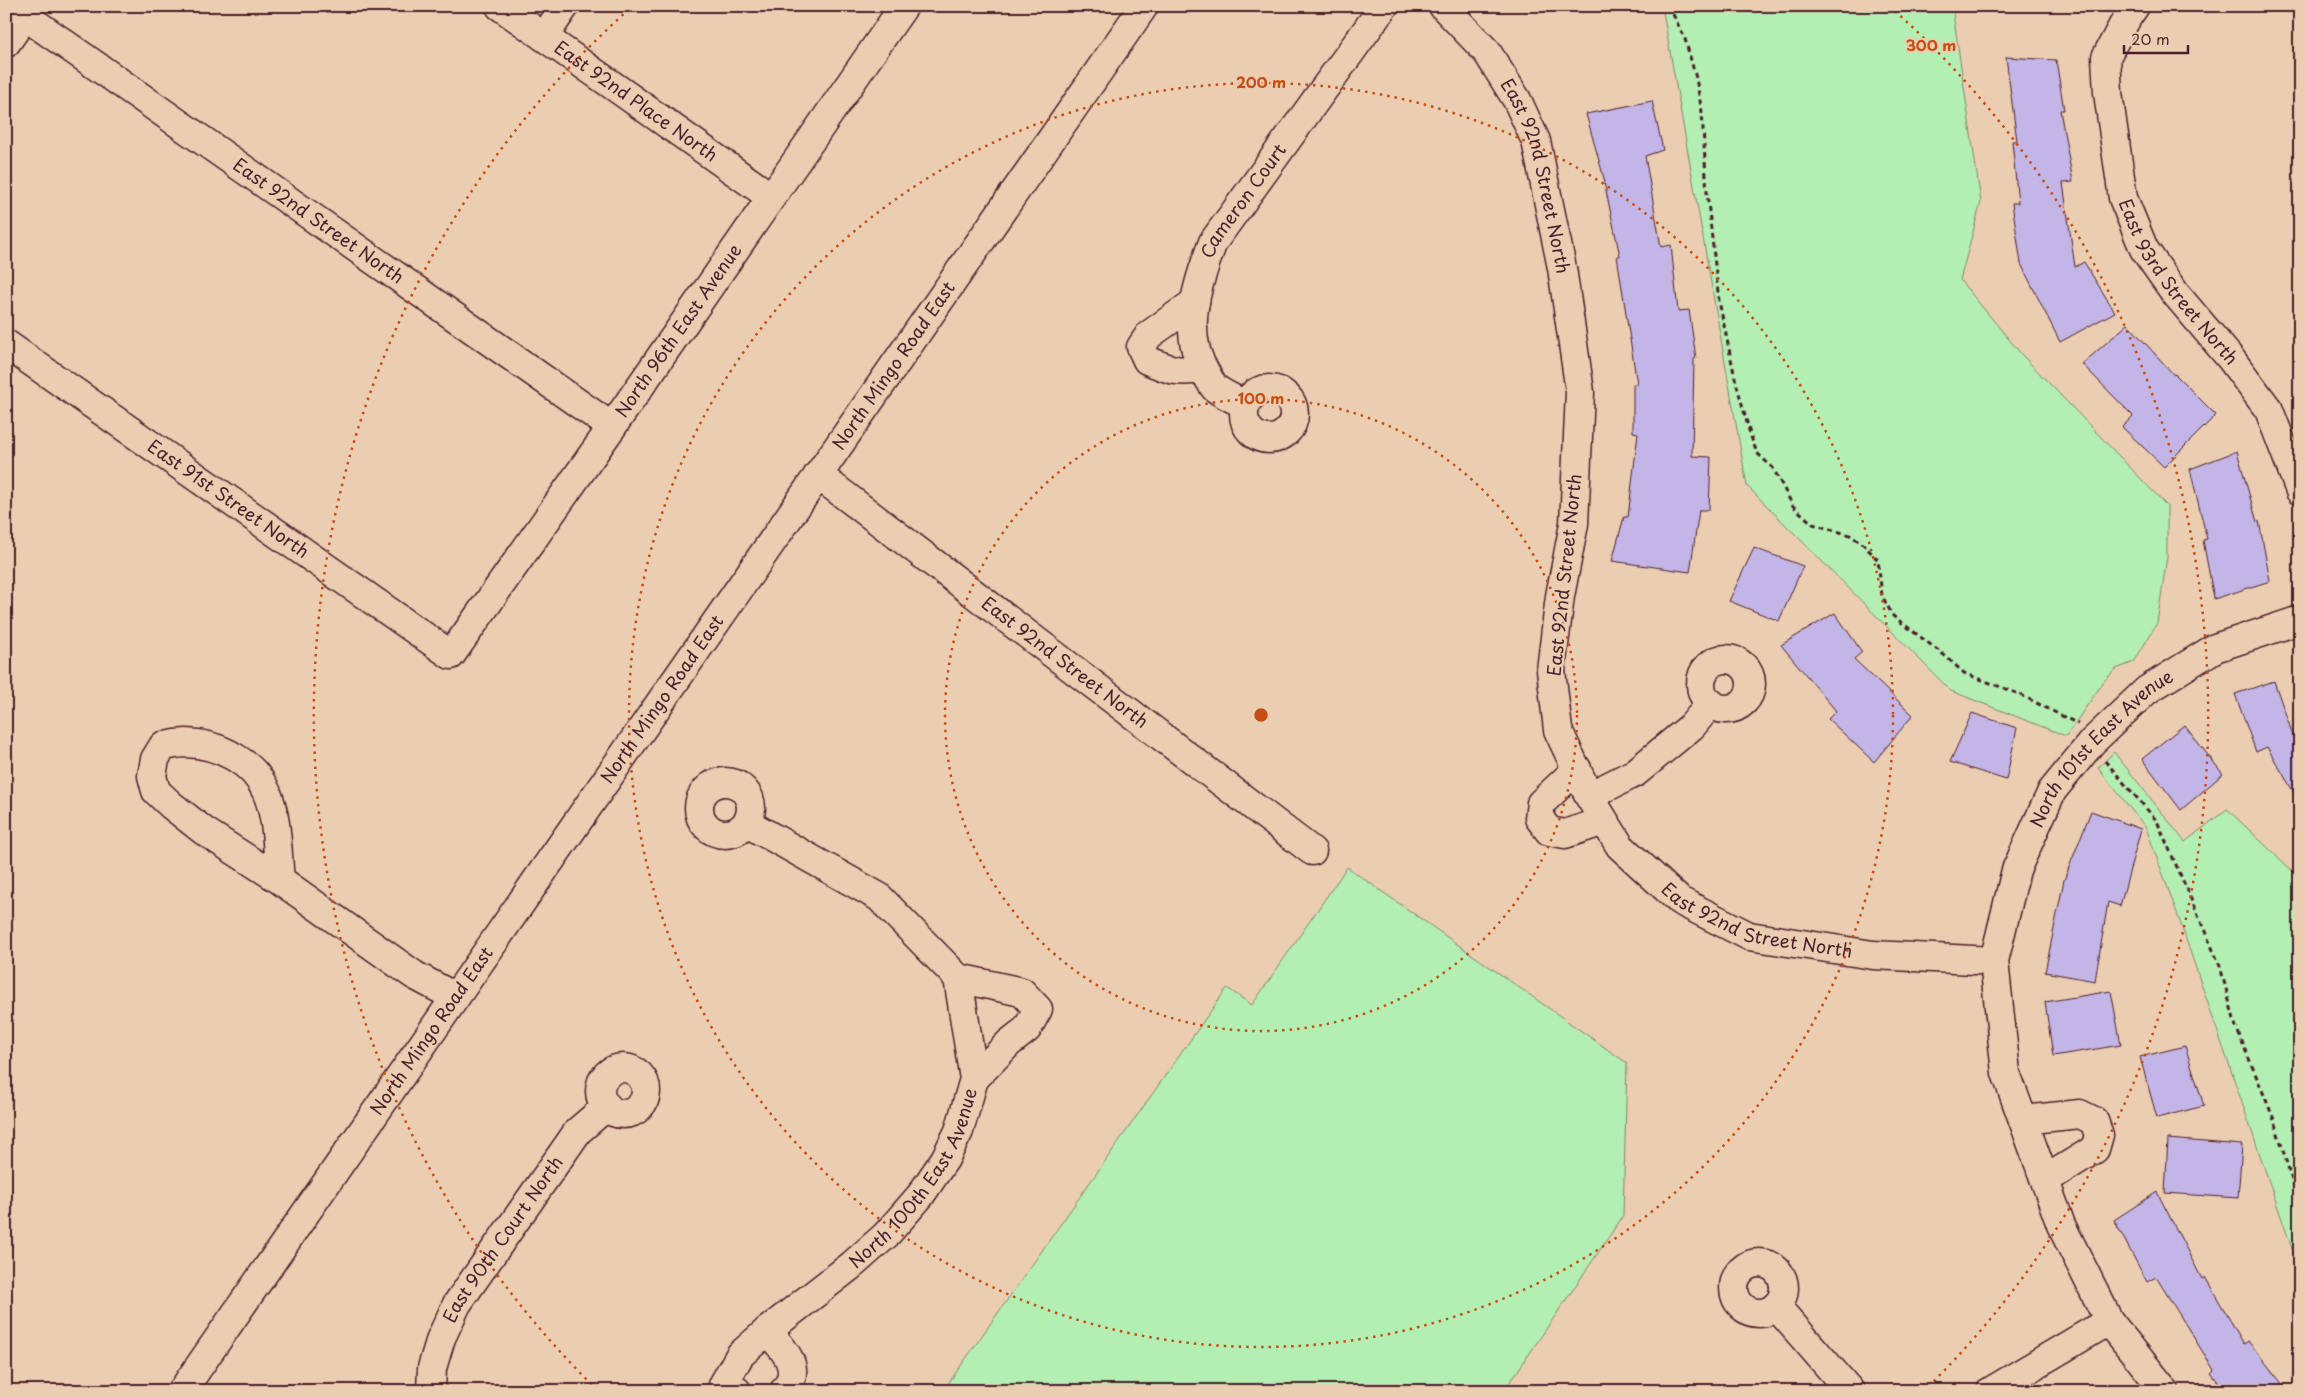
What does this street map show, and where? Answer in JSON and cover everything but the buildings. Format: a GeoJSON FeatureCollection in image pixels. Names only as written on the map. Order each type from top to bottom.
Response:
{"type":"FeatureCollection","features":[{"type":"Feature","properties":{"kind":"street","name":"East 92nd Place North"},"geometry":{"type":"LineString","coordinates":[[500,6],[771,197]]}},
{"type":"Feature","properties":{"kind":"street"},"geometry":{"type":"LineString","coordinates":[[544,37],[565,6]]}},
{"type":"Feature","properties":{"kind":"street","name":"North 96th East Avenue"},"geometry":{"type":"LineString","coordinates":[[451,655],[612,427],[904,6]]}},
{"type":"Feature","properties":{"kind":"street","name":"North Mingo Road East"},"geometry":{"type":"LineString","coordinates":[[182,1391],[1144,6]]}},
{"type":"Feature","properties":{"kind":"street","name":"Cameron Court"},"geometry":{"type":"LineString","coordinates":[[1246,404],[1214,387],[1198,363],[1193,339],[1193,315],[1200,276],[1213,242],[1384,6]]}},
{"type":"Feature","properties":{"kind":"street","name":"East 92nd Street North"},"geometry":{"type":"LineString","coordinates":[[1443,6],[1487,52],[1517,100],[1536,141],[1562,268],[1580,392],[1574,524],[1560,596],[1550,670],[1558,730],[1589,796],[1620,846],[1680,901],[1749,936],[1873,955],[1994,961]]}},
{"type":"Feature","properties":{"kind":"street","name":"East 93rd Street North"},"geometry":{"type":"LineString","coordinates":[[2135,6],[2106,57],[2108,93],[2122,198],[2144,249],[2175,293],[2232,359],[2269,410],[2300,491]]}},
{"type":"Feature","properties":{"kind":"street","name":"East 92nd Street North"},"geometry":{"type":"LineString","coordinates":[[6,43],[25,16],[612,427]]}},
{"type":"Feature","properties":{"kind":"street"},"geometry":{"type":"LineString","coordinates":[[1195,302],[1149,335],[1141,347],[1146,360],[1160,366],[1182,372],[1203,369]]}},
{"type":"Feature","properties":{"kind":"street","name":"East 91st Street North"},"geometry":{"type":"LineString","coordinates":[[6,344],[451,655]]}},
{"type":"Feature","properties":{"kind":"street","name":"East 92nd Street North"},"geometry":{"type":"LineString","coordinates":[[818,475],[1312,851]]}},
{"type":"Feature","properties":{"kind":"street","name":"North 101st East Avenue"},"geometry":{"type":"LineString","coordinates":[[2165,1391],[2109,1321],[2061,1225],[2006,1073],[1994,961],[2016,870],[2052,790],[2092,742],[2147,690],[2215,648],[2300,620]]}},
{"type":"Feature","properties":{"kind":"street"},"geometry":{"type":"LineString","coordinates":[[1589,796],[1635,773],[1692,726],[1711,703]]}},
{"type":"Feature","properties":{"kind":"street"},"geometry":{"type":"LineString","coordinates":[[280,880],[275,825],[267,793],[252,768],[223,751],[187,743],[164,746],[155,759],[152,776],[156,791],[204,831],[280,880],[414,975],[455,997]]}},
{"type":"Feature","properties":{"kind":"street"},"geometry":{"type":"LineString","coordinates":[[1577,769],[1541,803],[1539,818],[1549,831],[1565,834],[1604,821]]}},
{"type":"Feature","properties":{"kind":"street"},"geometry":{"type":"LineString","coordinates":[[747,823],[879,897],[958,978],[1022,992],[1038,1009],[1027,1029],[974,1079]]}},
{"type":"Feature","properties":{"kind":"street","name":"North 100th East Avenue"},"geometry":{"type":"LineString","coordinates":[[727,1389],[740,1355],[767,1330],[852,1265],[886,1235],[920,1196],[945,1159],[960,1131],[974,1079],[958,978]]}},
{"type":"Feature","properties":{"kind":"street","name":"East 90th Court North"},"geometry":{"type":"LineString","coordinates":[[431,1391],[432,1368],[441,1338],[457,1304],[578,1131],[606,1106]]}},
{"type":"Feature","properties":{"kind":"street"},"geometry":{"type":"LineString","coordinates":[[2023,1120],[2080,1114],[2094,1121],[2099,1135],[2094,1149],[2044,1180]]}},
{"type":"Feature","properties":{"kind":"street"},"geometry":{"type":"LineString","coordinates":[[1776,1306],[1850,1391]]}},
{"type":"Feature","properties":{"kind":"street"},"geometry":{"type":"LineString","coordinates":[[1991,1391],[2109,1321]]}},
{"type":"Feature","properties":{"kind":"street"},"geometry":{"type":"LineString","coordinates":[[767,1330],[787,1353],[791,1362],[791,1380],[784,1391]]}},
{"type":"Feature","properties":{"kind":"path"},"geometry":{"type":"LineString","coordinates":[[1669,6],[1685,39],[1696,78],[1702,112],[1707,193],[1719,301],[1737,387],[1757,452],[1773,468],[1793,506],[1813,524],[1850,535],[1863,544],[1878,560],[1882,596],[1893,616],[1932,644],[1964,674],[2045,706],[2081,726],[2106,763],[2157,821],[2179,877],[2220,966],[2236,1027],[2273,1117],[2300,1208]]}},
{"type":"Feature","properties":{"kind":"green space"},"geometry":{"type":"Polygon","coordinates":[[[1662,6],[1952,6],[1981,202],[1960,280],[2022,355],[2167,506],[2167,557],[2157,623],[2134,662],[2116,669],[2104,681],[2066,736],[1951,691],[1747,486],[1662,6]]]}},
{"type":"Feature","properties":{"kind":"green space"},"geometry":{"type":"Polygon","coordinates":[[[2114,752],[2185,842],[2227,809],[2300,878],[2300,1272],[2146,828],[2098,768],[2114,752]]]}},
{"type":"Feature","properties":{"kind":"green space"},"geometry":{"type":"Polygon","coordinates":[[[1347,867],[1627,1063],[1623,1216],[1504,1391],[943,1391],[1227,988],[1252,1005],[1347,867]]]}}]}
